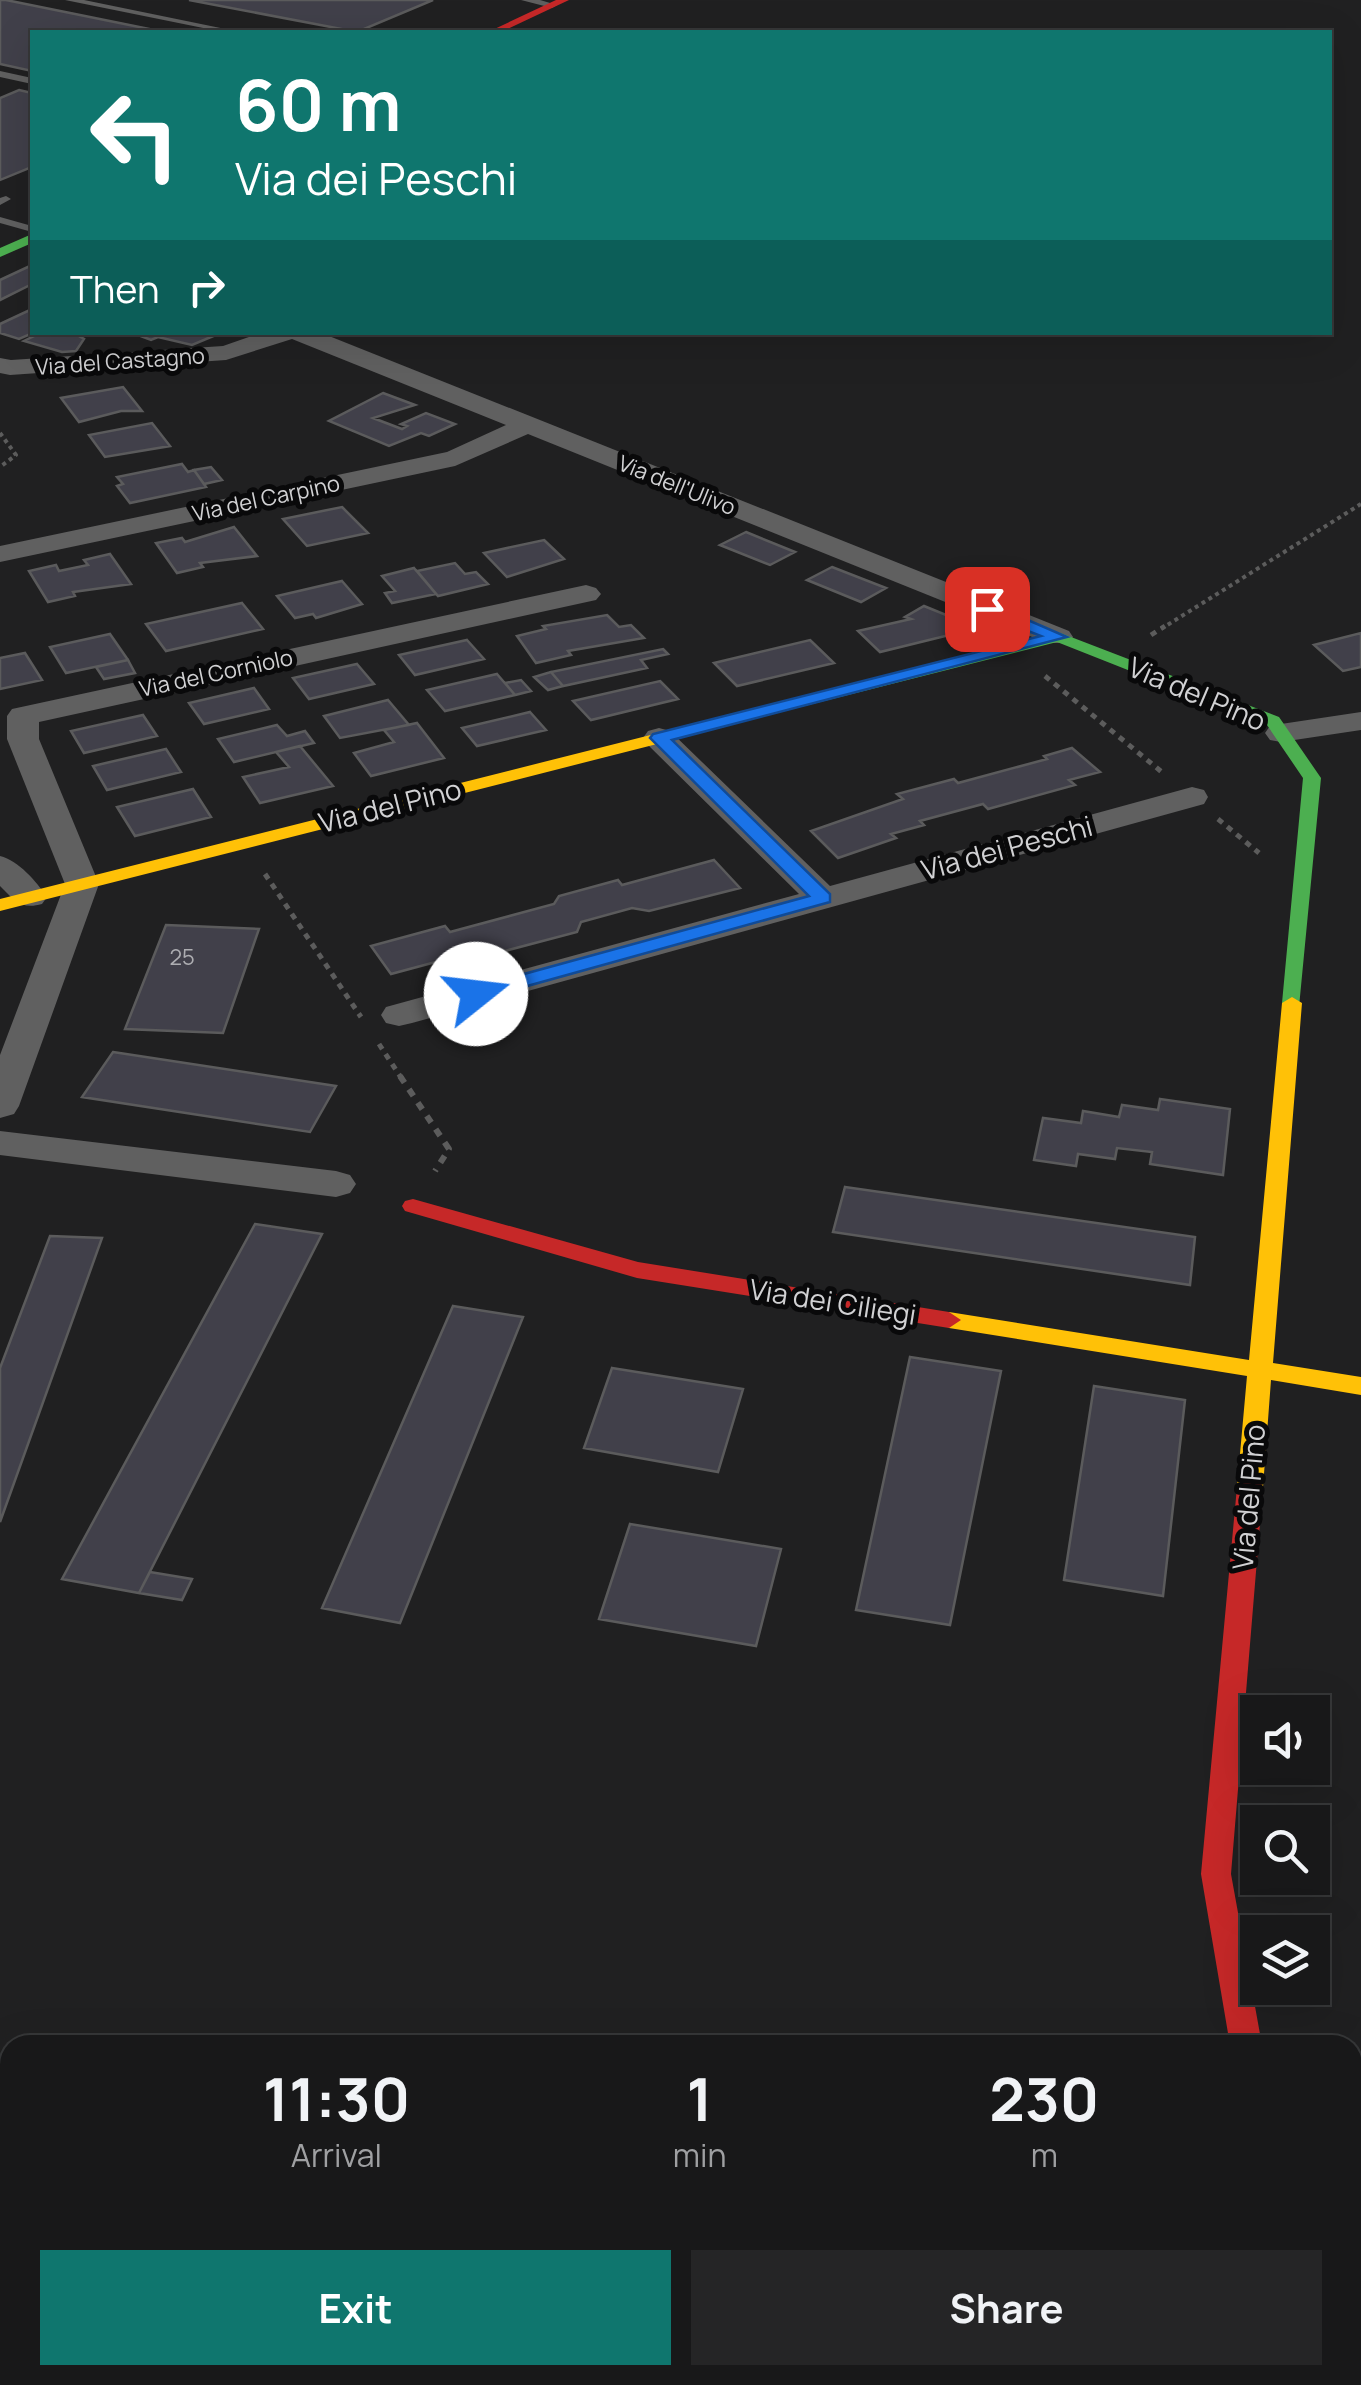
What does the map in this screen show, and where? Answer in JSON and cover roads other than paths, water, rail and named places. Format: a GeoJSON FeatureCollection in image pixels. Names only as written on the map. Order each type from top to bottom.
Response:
{"type":"FeatureCollection","features":[{"type":"Feature","properties":{"kind":"street"},"geometry":{"type":"LineString","coordinates":[[497,30],[558,3]]}},
{"type":"Feature","properties":{"kind":"street"},"geometry":{"type":"LineString","coordinates":[[0,252],[25,231]]}},
{"type":"Feature","properties":{"kind":"street","name":"Via del Castagno"},"geometry":{"type":"LineString","coordinates":[[3,369],[226,353],[279,335]]}},
{"type":"Feature","properties":{"kind":"street","name":"Via dell'Ulivo"},"geometry":{"type":"LineString","coordinates":[[303,335],[1058,637]]}},
{"type":"Feature","properties":{"kind":"street","name":"Via del Carpino"},"geometry":{"type":"LineString","coordinates":[[0,554],[455,458],[527,425]]}},
{"type":"Feature","properties":{"kind":"street","name":"Via del Corniolo"},"geometry":{"type":"LineString","coordinates":[[82,884],[23,739],[23,716],[586,594]]}},
{"type":"Feature","properties":{"kind":"street","name":"Via del Pino"},"geometry":{"type":"LineString","coordinates":[[15,901],[1058,637],[1274,721],[1312,778],[1216,1874],[1244,2035]]}},
{"type":"Feature","properties":{"kind":"street"},"geometry":{"type":"LineString","coordinates":[[1281,733],[1361,720]]}},
{"type":"Feature","properties":{"kind":"street"},"geometry":{"type":"LineString","coordinates":[[659,738],[823,898]]}},
{"type":"Feature","properties":{"kind":"street","name":"Via dei Peschi"},"geometry":{"type":"LineString","coordinates":[[399,1015],[1192,797]]}},
{"type":"Feature","properties":{"kind":"street"},"geometry":{"type":"LineString","coordinates":[[0,866],[15,901]]}},
{"type":"Feature","properties":{"kind":"street"},"geometry":{"type":"LineString","coordinates":[[0,1106],[82,884]]}},
{"type":"Feature","properties":{"kind":"street"},"geometry":{"type":"LineString","coordinates":[[0,1143],[336,1184]]}},
{"type":"Feature","properties":{"kind":"street","name":"Via dei Ciliegi"},"geometry":{"type":"LineString","coordinates":[[413,1206],[637,1270],[1361,1386]]}},
{"type":"Feature","properties":{"kind":"lane"},"geometry":{"type":"LineString","coordinates":[[70,0],[225,30]]}},
{"type":"Feature","properties":{"kind":"lane"},"geometry":{"type":"LineString","coordinates":[[526,0],[558,3]]}},
{"type":"Feature","properties":{"kind":"lane"},"geometry":{"type":"LineString","coordinates":[[0,74],[30,81]]}},
{"type":"Feature","properties":{"kind":"lane"},"geometry":{"type":"LineString","coordinates":[[0,82],[13,77]]}},
{"type":"Feature","properties":{"kind":"lane"},"geometry":{"type":"LineString","coordinates":[[0,220],[25,231]]}}]}
